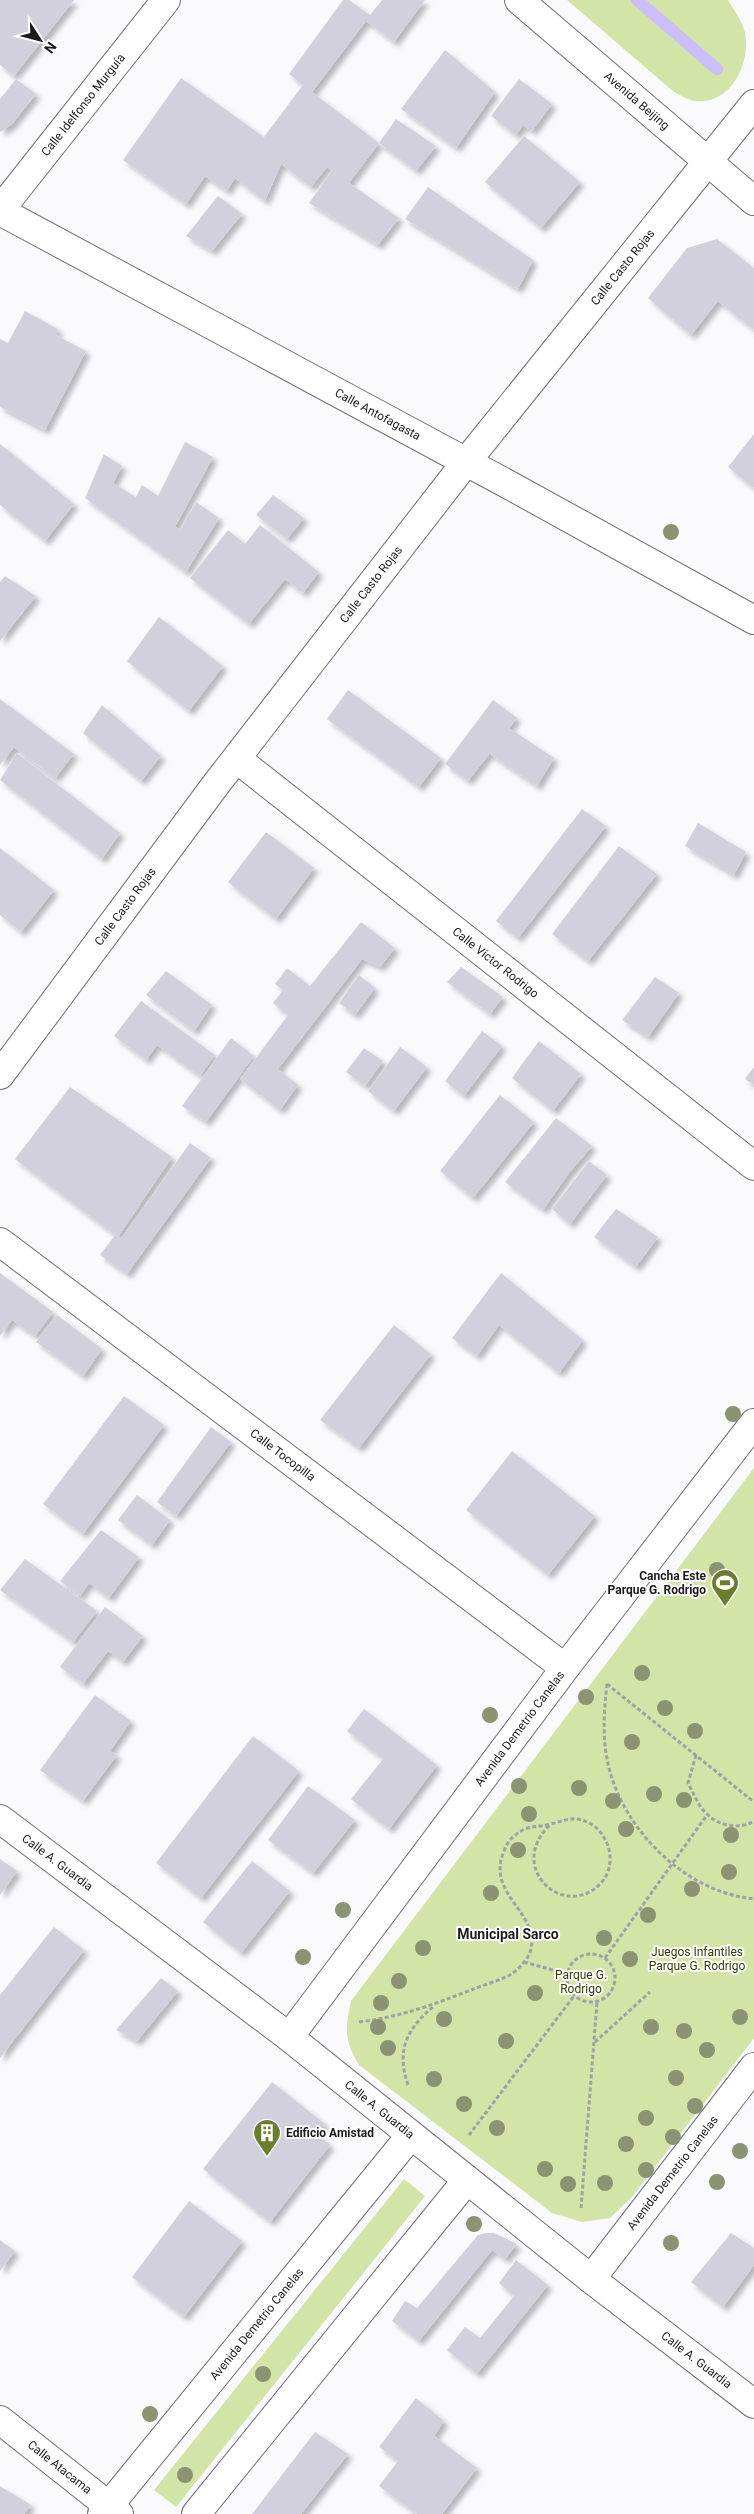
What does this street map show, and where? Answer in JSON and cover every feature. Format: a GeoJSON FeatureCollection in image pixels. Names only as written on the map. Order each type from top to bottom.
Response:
{"type":"FeatureCollection","features":[{"type":"Feature","properties":{"kind":"street","name":"Calle Idelfonso Murguía"},"geometry":{"type":"LineString","coordinates":[[0,211],[166,0]]}},
{"type":"Feature","properties":{"kind":"street","name":"Avenida Beijing"},"geometry":{"type":"LineString","coordinates":[[519,0],[754,201]]}},
{"type":"Feature","properties":{"kind":"street","name":"Calle Casto Rojas"},"geometry":{"type":"LineString","coordinates":[[0,1075],[237,759],[466,462],[754,104]]}},
{"type":"Feature","properties":{"kind":"street","name":"Calle Antofagasta"},"geometry":{"type":"LineString","coordinates":[[0,211],[466,462],[754,620]]}},
{"type":"Feature","properties":{"kind":"street","name":"Calle Víctor Rodrigo"},"geometry":{"type":"LineString","coordinates":[[237,759],[754,1166]]}},
{"type":"Feature","properties":{"kind":"street","name":"Calle Tocopilla"},"geometry":{"type":"LineString","coordinates":[[0,1242],[565,1668]]}},
{"type":"Feature","properties":{"kind":"street","name":"Avenida Demetrio Canelas"},"geometry":{"type":"LineString","coordinates":[[289,2037],[565,1668],[754,1423]]}},
{"type":"Feature","properties":{"kind":"street","name":"Calle A. Guardia"},"geometry":{"type":"LineString","coordinates":[[0,1819],[289,2037],[591,2279],[754,2404]]}},
{"type":"Feature","properties":{"kind":"street","name":"Avenida Demetrio Canelas"},"geometry":{"type":"LineString","coordinates":[[591,2279],[754,2067]]}},
{"type":"Feature","properties":{"kind":"street","name":"Avenida Demetrio Canelas"},"geometry":{"type":"LineString","coordinates":[[110,2511],[411,2135]]}},
{"type":"Feature","properties":{"kind":"street"},"geometry":{"type":"LineString","coordinates":[[196,2514],[467,2180]]}},
{"type":"Feature","properties":{"kind":"street","name":"Calle Atacama"},"geometry":{"type":"LineString","coordinates":[[0,2420],[110,2511]]}},
{"type":"Feature","properties":{"kind":"path"},"geometry":{"type":"LineString","coordinates":[[754,1802],[607,1684],[603,1724],[608,1764],[622,1803],[644,1836],[673,1865],[706,1885],[744,1898],[754,1899]]}},
{"type":"Feature","properties":{"kind":"path"},"geometry":{"type":"LineString","coordinates":[[696,1755],[688,1783],[707,1815],[730,1826],[747,1826],[754,1821]]}},
{"type":"Feature","properties":{"kind":"path"},"geometry":{"type":"LineString","coordinates":[[605,1958],[707,1815]]}},
{"type":"Feature","properties":{"kind":"path"},"geometry":{"type":"LineString","coordinates":[[359,2022],[395,2018],[436,2004],[511,1975],[524,1962],[531,1950],[531,1936],[522,1912],[505,1890],[498,1873],[503,1853],[513,1837],[530,1825],[551,1824],[564,1819],[576,1819],[588,1822],[605,1838],[609,1849],[610,1861],[607,1873],[601,1882],[590,1891],[578,1895],[564,1895],[552,1891],[542,1883],[535,1871],[533,1858],[535,1845],[541,1833],[551,1824]]}},
{"type":"Feature","properties":{"kind":"path"},"geometry":{"type":"LineString","coordinates":[[582,1955],[598,1955],[605,1958],[614,1970],[614,1986],[605,1998],[597,2002],[582,2001],[574,1996],[567,1982],[567,1974],[575,1960],[582,1955]]}},
{"type":"Feature","properties":{"kind":"path"},"geometry":{"type":"LineString","coordinates":[[524,1962],[567,1974]]}},
{"type":"Feature","properties":{"kind":"path"},"geometry":{"type":"LineString","coordinates":[[594,2042],[650,1992]]}},
{"type":"Feature","properties":{"kind":"path"},"geometry":{"type":"LineString","coordinates":[[469,2135],[574,1996]]}},
{"type":"Feature","properties":{"kind":"path"},"geometry":{"type":"LineString","coordinates":[[581,2208],[597,2002]]}},
{"type":"Feature","properties":{"kind":"path"},"geometry":{"type":"LineString","coordinates":[[409,2090],[404,2072],[404,2045],[416,2021],[436,2004]]}},
{"type":"Feature","properties":{"kind":"green space"},"geometry":{"type":"Polygon","coordinates":[[[567,0],[728,0],[740,20],[746,36],[743,64],[733,84],[717,98],[706,101],[690,100],[674,92],[567,0]]]}},
{"type":"Feature","properties":{"kind":"green space","name":"Parque G. Rodrigo"},"geometry":{"type":"Polygon","coordinates":[[[754,1468],[754,2038],[632,2197],[610,2218],[582,2222],[552,2213],[359,2065],[351,2049],[347,2034],[351,2001],[754,1468]]]}},
{"type":"Feature","properties":{"kind":"green space"},"geometry":{"type":"Polygon","coordinates":[[[404,2179],[425,2196],[176,2507],[154,2490],[404,2179]]]}},
{"type":"Feature","properties":{"kind":"building"},"geometry":{"type":"Polygon","coordinates":[[[0,0],[74,0],[14,76],[0,65],[0,0]]]}},
{"type":"Feature","properties":{"kind":"building"},"geometry":{"type":"Polygon","coordinates":[[[343,0],[349,0],[370,15],[382,0],[425,0],[394,42],[366,21],[312,92],[379,143],[349,183],[399,218],[378,245],[309,203],[332,171],[327,167],[311,187],[281,164],[265,201],[235,178],[227,191],[205,176],[186,204],[123,160],[181,78],[264,137],[303,85],[289,74],[343,0]]]}},
{"type":"Feature","properties":{"kind":"building"},"geometry":{"type":"Polygon","coordinates":[[[445,50],[495,92],[456,148],[401,109],[445,50]]]}},
{"type":"Feature","properties":{"kind":"building"},"geometry":{"type":"Polygon","coordinates":[[[16,79],[36,94],[12,124],[0,132],[0,99],[16,79]]]}},
{"type":"Feature","properties":{"kind":"building"},"geometry":{"type":"Polygon","coordinates":[[[519,79],[552,104],[532,131],[523,125],[516,135],[491,116],[519,79]]]}},
{"type":"Feature","properties":{"kind":"building"},"geometry":{"type":"Polygon","coordinates":[[[396,119],[436,146],[416,171],[379,143],[396,119]]]}},
{"type":"Feature","properties":{"kind":"building"},"geometry":{"type":"Polygon","coordinates":[[[524,136],[580,182],[541,228],[485,182],[524,136]]]}},
{"type":"Feature","properties":{"kind":"building"},"geometry":{"type":"Polygon","coordinates":[[[428,187],[533,260],[518,289],[405,219],[428,187]]]}},
{"type":"Feature","properties":{"kind":"building"},"geometry":{"type":"Polygon","coordinates":[[[218,196],[242,214],[212,251],[186,236],[218,196]]]}},
{"type":"Feature","properties":{"kind":"building"},"geometry":{"type":"Polygon","coordinates":[[[717,239],[754,268],[754,330],[718,301],[691,335],[648,298],[687,248],[717,239]]]}},
{"type":"Feature","properties":{"kind":"building"},"geometry":{"type":"Polygon","coordinates":[[[25,311],[58,329],[56,335],[86,351],[45,430],[0,407],[0,339],[8,343],[25,311]]]}},
{"type":"Feature","properties":{"kind":"building"},"geometry":{"type":"Polygon","coordinates":[[[754,434],[754,488],[728,467],[754,434]]]}},
{"type":"Feature","properties":{"kind":"building"},"geometry":{"type":"Polygon","coordinates":[[[185,442],[213,457],[175,527],[180,530],[196,502],[219,518],[186,572],[85,498],[104,454],[122,466],[113,483],[136,497],[142,485],[158,496],[185,442]]]}},
{"type":"Feature","properties":{"kind":"building"},"geometry":{"type":"Polygon","coordinates":[[[0,444],[74,504],[45,541],[0,505],[0,444]]]}},
{"type":"Feature","properties":{"kind":"building"},"geometry":{"type":"Polygon","coordinates":[[[273,495],[304,518],[287,539],[256,515],[273,495]]]}},
{"type":"Feature","properties":{"kind":"building"},"geometry":{"type":"Polygon","coordinates":[[[260,525],[319,572],[303,593],[285,579],[249,624],[190,578],[228,530],[245,544],[260,525]]]}},
{"type":"Feature","properties":{"kind":"building"},"geometry":{"type":"Polygon","coordinates":[[[5,576],[36,596],[0,641],[0,582],[5,576]]]}},
{"type":"Feature","properties":{"kind":"building"},"geometry":{"type":"Polygon","coordinates":[[[159,617],[223,666],[189,711],[127,661],[159,617]]]}},
{"type":"Feature","properties":{"kind":"building"},"geometry":{"type":"Polygon","coordinates":[[[348,690],[441,758],[419,787],[327,719],[348,690]]]}},
{"type":"Feature","properties":{"kind":"building"},"geometry":{"type":"Polygon","coordinates":[[[0,699],[74,754],[55,778],[14,747],[0,765],[0,699]]]}},
{"type":"Feature","properties":{"kind":"building"},"geometry":{"type":"Polygon","coordinates":[[[493,700],[517,718],[509,728],[554,758],[537,786],[490,754],[497,744],[468,781],[445,764],[493,700]]]}},
{"type":"Feature","properties":{"kind":"building"},"geometry":{"type":"Polygon","coordinates":[[[102,705],[161,756],[141,781],[83,733],[102,705]]]}},
{"type":"Feature","properties":{"kind":"building"},"geometry":{"type":"Polygon","coordinates":[[[17,753],[120,833],[102,859],[0,780],[17,753]]]}},
{"type":"Feature","properties":{"kind":"building"},"geometry":{"type":"Polygon","coordinates":[[[582,809],[606,826],[518,938],[496,921],[582,809]]]}},
{"type":"Feature","properties":{"kind":"building"},"geometry":{"type":"Polygon","coordinates":[[[698,823],[746,852],[734,875],[685,846],[698,823]]]}},
{"type":"Feature","properties":{"kind":"building"},"geometry":{"type":"Polygon","coordinates":[[[266,832],[314,868],[276,919],[228,882],[266,832]]]}},
{"type":"Feature","properties":{"kind":"building"},"geometry":{"type":"Polygon","coordinates":[[[619,846],[657,874],[588,961],[552,934],[619,846]]]}},
{"type":"Feature","properties":{"kind":"building"},"geometry":{"type":"Polygon","coordinates":[[[0,848],[54,890],[21,932],[0,915],[0,848]]]}},
{"type":"Feature","properties":{"kind":"building"},"geometry":{"type":"Polygon","coordinates":[[[361,922],[395,948],[380,967],[362,959],[278,1069],[298,1085],[280,1110],[240,1079],[288,1015],[273,1003],[283,990],[275,984],[287,968],[310,986],[361,922]]]}},
{"type":"Feature","properties":{"kind":"building"},"geometry":{"type":"Polygon","coordinates":[[[461,967],[503,997],[490,1014],[447,982],[461,967]]]}},
{"type":"Feature","properties":{"kind":"building"},"geometry":{"type":"Polygon","coordinates":[[[166,971],[212,1005],[194,1031],[146,995],[166,971]]]}},
{"type":"Feature","properties":{"kind":"building"},"geometry":{"type":"Polygon","coordinates":[[[359,975],[375,988],[355,1015],[339,1003],[359,975]]]}},
{"type":"Feature","properties":{"kind":"building"},"geometry":{"type":"Polygon","coordinates":[[[655,977],[679,993],[648,1037],[622,1020],[655,977]]]}},
{"type":"Feature","properties":{"kind":"building"},"geometry":{"type":"Polygon","coordinates":[[[141,1001],[215,1055],[200,1076],[157,1045],[146,1060],[114,1036],[141,1001]]]}},
{"type":"Feature","properties":{"kind":"building"},"geometry":{"type":"Polygon","coordinates":[[[482,1031],[502,1046],[464,1096],[445,1081],[482,1031]]]}},
{"type":"Feature","properties":{"kind":"building"},"geometry":{"type":"Polygon","coordinates":[[[231,1038],[254,1056],[206,1122],[182,1106],[231,1038]]]}},
{"type":"Feature","properties":{"kind":"building"},"geometry":{"type":"Polygon","coordinates":[[[539,1041],[581,1074],[553,1111],[512,1078],[539,1041]]]}},
{"type":"Feature","properties":{"kind":"building"},"geometry":{"type":"Polygon","coordinates":[[[400,1047],[427,1067],[394,1111],[368,1091],[400,1047]]]}},
{"type":"Feature","properties":{"kind":"building"},"geometry":{"type":"Polygon","coordinates":[[[364,1048],[383,1061],[365,1086],[346,1072],[364,1048]]]}},
{"type":"Feature","properties":{"kind":"building"},"geometry":{"type":"Polygon","coordinates":[[[754,1067],[754,1085],[745,1079],[754,1067]]]}},
{"type":"Feature","properties":{"kind":"building"},"geometry":{"type":"Polygon","coordinates":[[[70,1087],[172,1157],[118,1237],[121,1239],[190,1143],[211,1158],[127,1274],[100,1255],[115,1235],[15,1159],[70,1087]]]}},
{"type":"Feature","properties":{"kind":"building"},"geometry":{"type":"Polygon","coordinates":[[[500,1095],[534,1122],[473,1198],[440,1171],[500,1095]]]}},
{"type":"Feature","properties":{"kind":"building"},"geometry":{"type":"Polygon","coordinates":[[[556,1118],[592,1146],[569,1173],[543,1210],[505,1182],[556,1118]]]}},
{"type":"Feature","properties":{"kind":"building"},"geometry":{"type":"Polygon","coordinates":[[[589,1161],[607,1175],[570,1224],[552,1209],[589,1161]]]}},
{"type":"Feature","properties":{"kind":"building"},"geometry":{"type":"Polygon","coordinates":[[[616,1209],[658,1237],[636,1267],[594,1237],[616,1209]]]}},
{"type":"Feature","properties":{"kind":"building"},"geometry":{"type":"Polygon","coordinates":[[[0,1273],[53,1312],[35,1336],[12,1320],[0,1336],[0,1273]]]}},
{"type":"Feature","properties":{"kind":"building"},"geometry":{"type":"Polygon","coordinates":[[[501,1273],[583,1340],[559,1373],[499,1325],[477,1356],[452,1338],[501,1273]]]}},
{"type":"Feature","properties":{"kind":"building"},"geometry":{"type":"Polygon","coordinates":[[[57,1315],[102,1349],[83,1376],[36,1342],[57,1315]]]}},
{"type":"Feature","properties":{"kind":"building"},"geometry":{"type":"Polygon","coordinates":[[[394,1325],[431,1354],[359,1448],[320,1420],[394,1325]]]}},
{"type":"Feature","properties":{"kind":"building"},"geometry":{"type":"Polygon","coordinates":[[[124,1396],[164,1425],[83,1534],[43,1504],[124,1396]]]}},
{"type":"Feature","properties":{"kind":"building"},"geometry":{"type":"Polygon","coordinates":[[[211,1427],[231,1442],[176,1516],[157,1502],[211,1427]]]}},
{"type":"Feature","properties":{"kind":"building"},"geometry":{"type":"Polygon","coordinates":[[[512,1451],[595,1516],[548,1575],[466,1510],[512,1451]]]}},
{"type":"Feature","properties":{"kind":"building"},"geometry":{"type":"Polygon","coordinates":[[[137,1495],[170,1520],[152,1545],[118,1520],[137,1495]]]}},
{"type":"Feature","properties":{"kind":"building"},"geometry":{"type":"Polygon","coordinates":[[[101,1530],[139,1557],[109,1598],[89,1583],[80,1596],[60,1581],[101,1530]]]}},
{"type":"Feature","properties":{"kind":"building"},"geometry":{"type":"Polygon","coordinates":[[[25,1559],[97,1611],[73,1642],[0,1590],[25,1559]]]}},
{"type":"Feature","properties":{"kind":"building"},"geometry":{"type":"Polygon","coordinates":[[[105,1607],[143,1636],[123,1662],[108,1651],[83,1684],[60,1667],[105,1607]]]}},
{"type":"Feature","properties":{"kind":"building"},"geometry":{"type":"Polygon","coordinates":[[[95,1695],[131,1721],[110,1751],[117,1755],[83,1801],[40,1770],[95,1695]]]}},
{"type":"Feature","properties":{"kind":"building"},"geometry":{"type":"Polygon","coordinates":[[[364,1709],[437,1765],[389,1829],[351,1799],[383,1759],[347,1731],[364,1709]]]}},
{"type":"Feature","properties":{"kind":"building"},"geometry":{"type":"Polygon","coordinates":[[[253,1736],[299,1771],[201,1898],[156,1863],[253,1736]]]}},
{"type":"Feature","properties":{"kind":"building"},"geometry":{"type":"Polygon","coordinates":[[[308,1786],[355,1820],[313,1873],[268,1840],[308,1786]]]}},
{"type":"Feature","properties":{"kind":"building"},"geometry":{"type":"Polygon","coordinates":[[[0,1859],[17,1871],[0,1895],[0,1859]]]}},
{"type":"Feature","properties":{"kind":"building"},"geometry":{"type":"Polygon","coordinates":[[[252,1861],[290,1891],[241,1953],[203,1922],[252,1861]]]}},
{"type":"Feature","properties":{"kind":"building"},"geometry":{"type":"Polygon","coordinates":[[[54,1927],[84,1950],[0,2058],[0,1995],[54,1927]]]}},
{"type":"Feature","properties":{"kind":"building"},"geometry":{"type":"Polygon","coordinates":[[[161,1978],[178,1991],[137,2041],[116,2030],[161,1978]]]}},
{"type":"Feature","properties":{"kind":"building","name":"Edificio Amistad"},"geometry":{"type":"Polygon","coordinates":[[[272,2082],[325,2124],[317,2134],[330,2145],[270,2222],[203,2169],[272,2082]]]}},
{"type":"Feature","properties":{"kind":"building"},"geometry":{"type":"Polygon","coordinates":[[[189,2201],[242,2241],[184,2317],[132,2277],[189,2201]]]}},
{"type":"Feature","properties":{"kind":"building"},"geometry":{"type":"Polygon","coordinates":[[[494,2233],[517,2244],[505,2259],[492,2250],[419,2341],[392,2321],[405,2301],[417,2308],[478,2235],[494,2233]]]}},
{"type":"Feature","properties":{"kind":"building"},"geometry":{"type":"Polygon","coordinates":[[[731,2233],[754,2248],[754,2265],[723,2307],[691,2282],[731,2233]]]}},
{"type":"Feature","properties":{"kind":"building"},"geometry":{"type":"Polygon","coordinates":[[[0,2240],[15,2251],[0,2271],[0,2240]]]}},
{"type":"Feature","properties":{"kind":"building"},"geometry":{"type":"Polygon","coordinates":[[[516,2260],[548,2285],[477,2374],[447,2350],[465,2327],[480,2338],[514,2296],[499,2283],[516,2260]]]}},
{"type":"Feature","properties":{"kind":"building"},"geometry":{"type":"Polygon","coordinates":[[[416,2398],[444,2421],[434,2436],[477,2468],[442,2514],[417,2514],[379,2486],[398,2461],[379,2447],[416,2398]]]}},
{"type":"Feature","properties":{"kind":"building"},"geometry":{"type":"Polygon","coordinates":[[[315,2432],[348,2454],[301,2514],[252,2514],[315,2432]]]}},
{"type":"Feature","properties":{"kind":"building"},"geometry":{"type":"Polygon","coordinates":[[[0,2486],[31,2505],[24,2514],[0,2514],[0,2486]]]}},
{"type":"Feature","properties":{"kind":"waterway"},"geometry":{"type":"LineString","coordinates":[[637,0],[717,69]]}},
{"type":"Feature","properties":{"kind":"place","name":"Cancha Este Parque G. Rodrigo"},"geometry":{"type":"Point","coordinates":[725,1607]}},
{"type":"Feature","properties":{"kind":"place","name":"Edificio Amistad"},"geometry":{"type":"Point","coordinates":[267,2157]}},
{"type":"Feature","properties":{"kind":"district","name":"Municipal Sarco"},"geometry":{"type":"Point","coordinates":[508,1934]}},
{"type":"Feature","properties":{"kind":"park label","name":"Juegos Infantiles Parque G. Rodrigo"},"geometry":{"type":"Point","coordinates":[697,1959]}}]}
